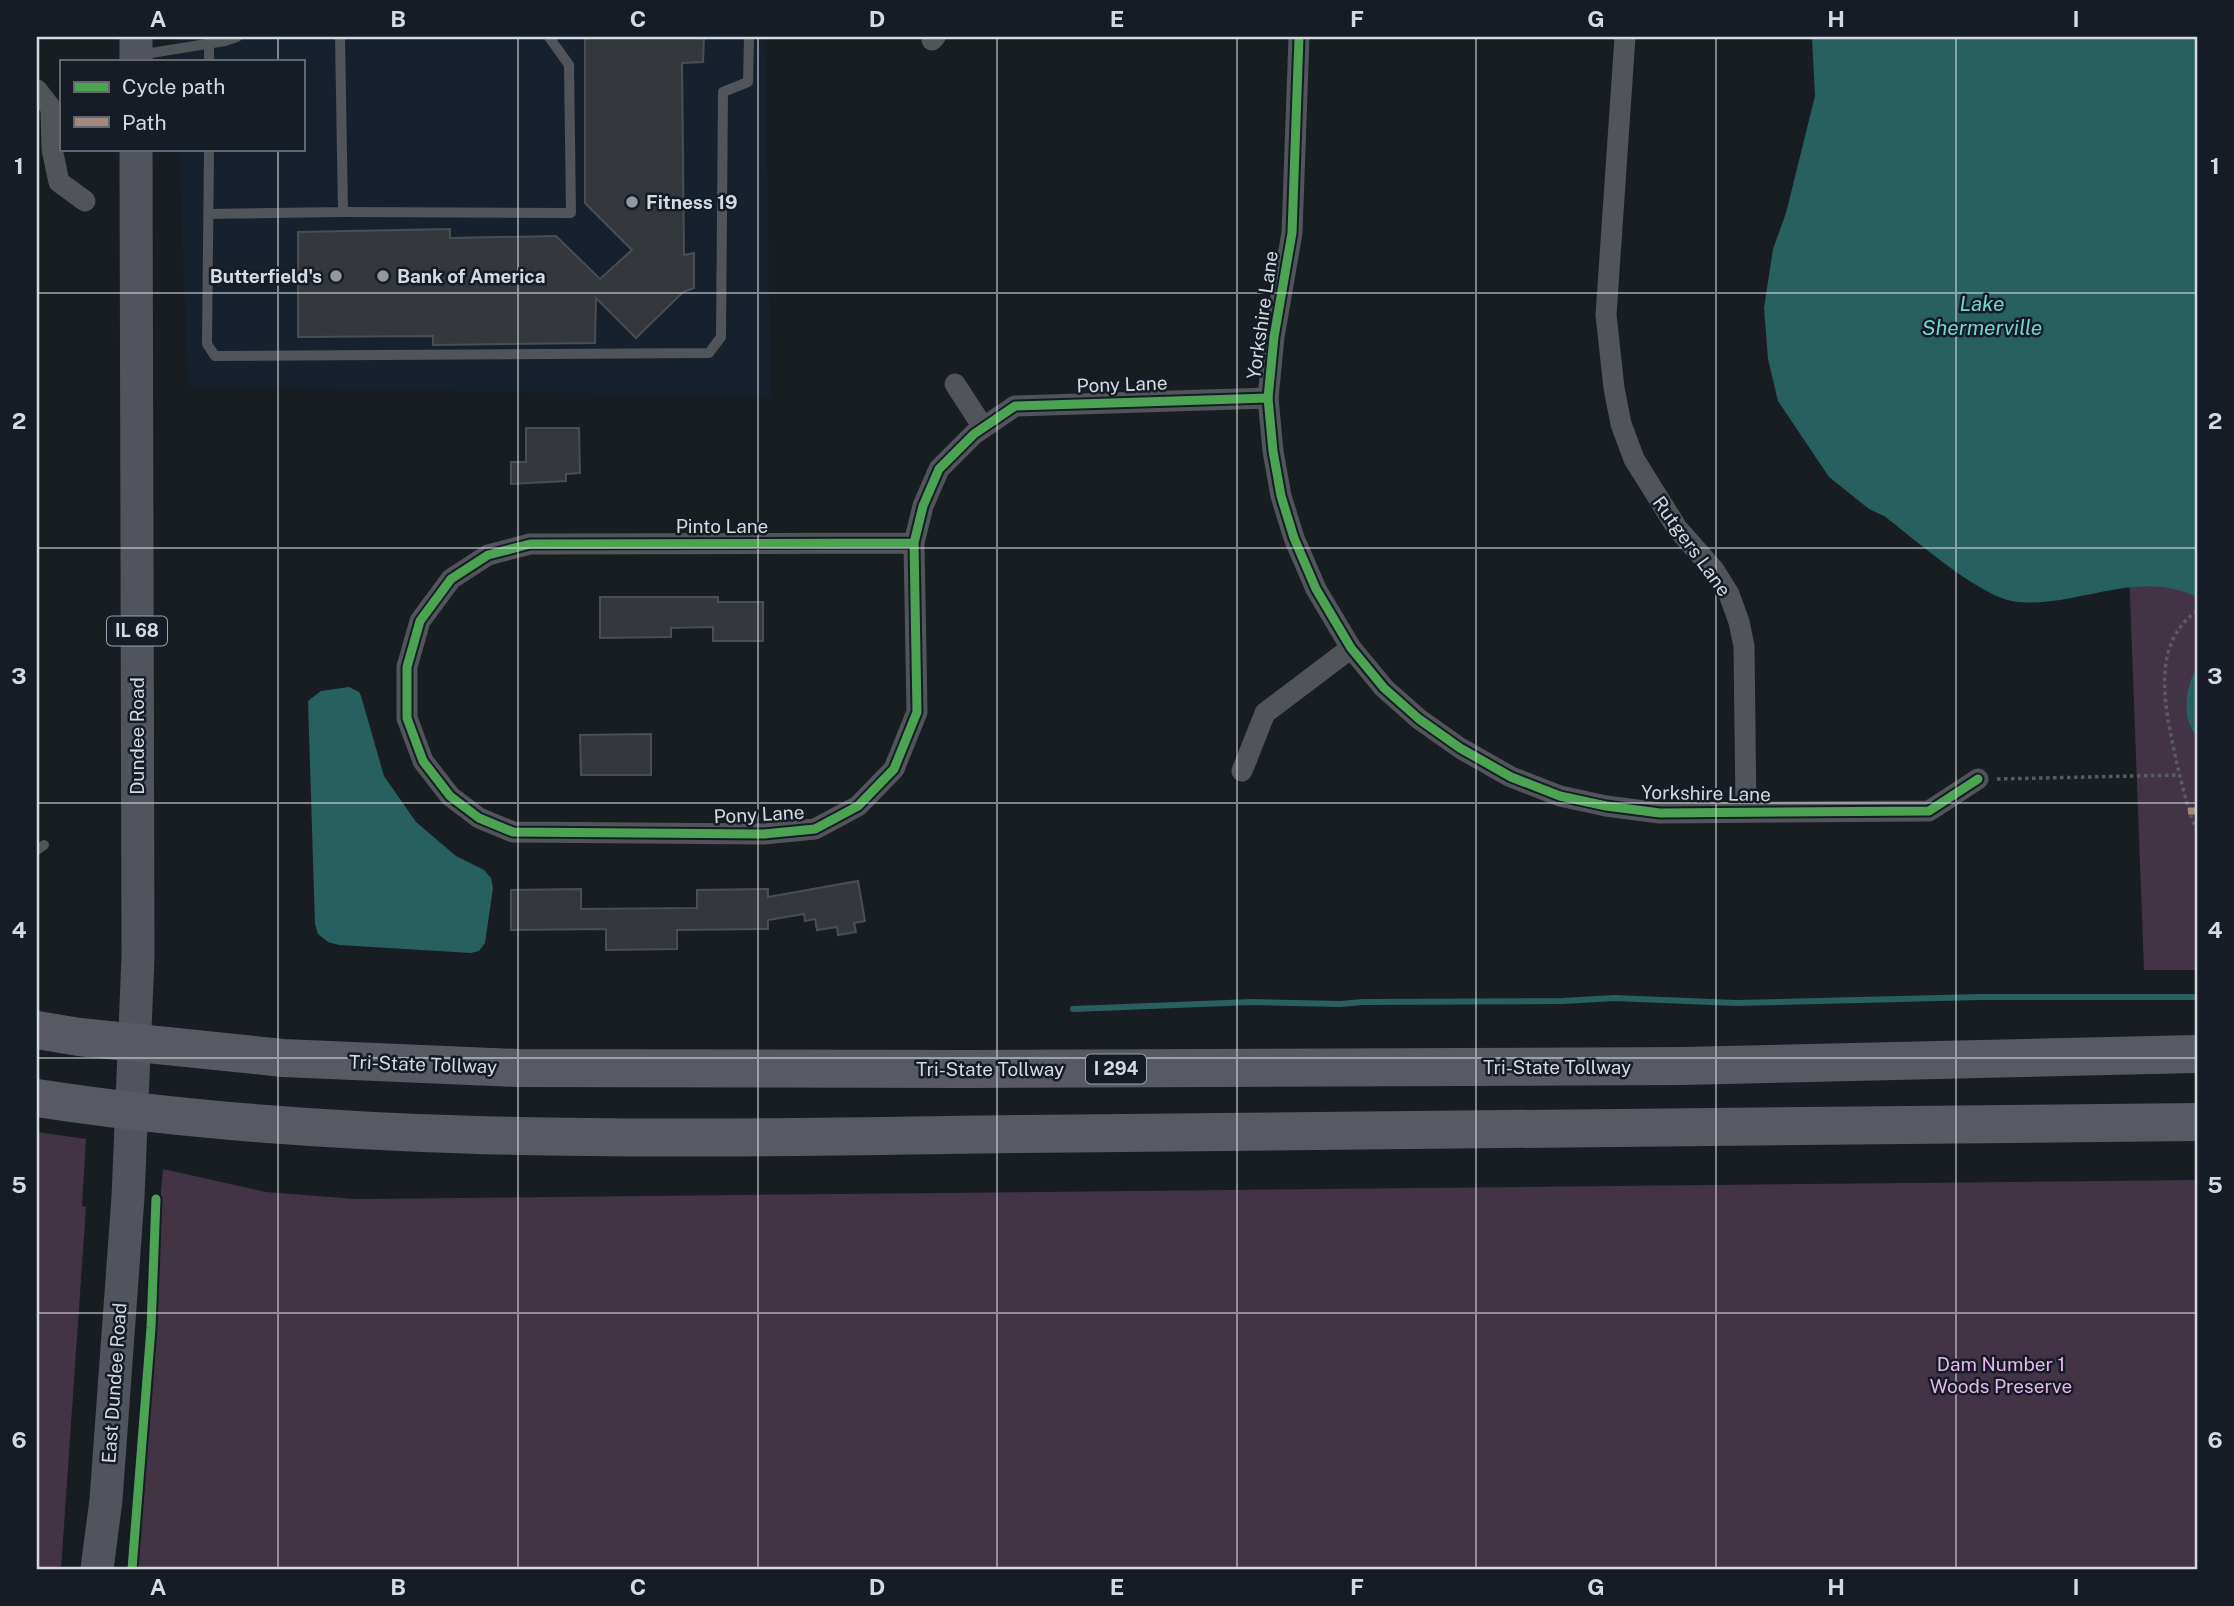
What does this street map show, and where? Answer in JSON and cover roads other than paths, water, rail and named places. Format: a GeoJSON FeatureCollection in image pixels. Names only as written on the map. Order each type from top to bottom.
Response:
{"type":"FeatureCollection","features":[{"type":"Feature","properties":{"kind":"highway","name":"Tri-State Tollway"},"geometry":{"type":"LineString","coordinates":[[37,1030],[79,1037],[283,1058],[531,1068],[1682,1066],[2197,1054]]}},
{"type":"Feature","properties":{"kind":"highway"},"geometry":{"type":"LineString","coordinates":[[37,1098],[257,1124],[520,1137],[2197,1122]]}},
{"type":"Feature","properties":{"kind":"main road","name":"Dundee Road"},"geometry":{"type":"LineString","coordinates":[[128,1197],[138,957],[135,150]]}},
{"type":"Feature","properties":{"kind":"main road","name":"East Dundee Road"},"geometry":{"type":"LineString","coordinates":[[97,1569],[106,1500],[128,1197]]}},
{"type":"Feature","properties":{"kind":"street","name":"Yorkshire Lane"},"geometry":{"type":"LineString","coordinates":[[1299,37],[1292,233],[1274,337],[1268,398],[1277,473],[1287,517],[1316,589],[1351,648],[1384,688],[1419,719],[1460,748],[1511,778],[1560,796],[1606,806],[1660,813],[1929,811],[1978,779]]}},
{"type":"Feature","properties":{"kind":"street","name":"Rutgers Lane"},"geometry":{"type":"LineString","coordinates":[[1625,37],[1606,315],[1614,388],[1621,424],[1634,459],[1677,528],[1714,570],[1729,594],[1740,622],[1744,646],[1746,811]]}},
{"type":"Feature","properties":{"kind":"street"},"geometry":{"type":"LineString","coordinates":[[37,90],[51,107],[52,149],[59,182],[85,201]]}},
{"type":"Feature","properties":{"kind":"street"},"geometry":{"type":"LineString","coordinates":[[955,384],[983,427]]}},
{"type":"Feature","properties":{"kind":"street","name":"Pony Lane"},"geometry":{"type":"LineString","coordinates":[[530,544],[488,555],[451,579],[420,621],[407,667],[407,719],[423,761],[450,796],[479,818],[513,832],[764,834],[815,829],[858,806],[894,769],[917,712],[914,543],[923,506],[939,469],[974,433],[1016,406],[1268,398]]}},
{"type":"Feature","properties":{"kind":"street","name":"Pinto Lane"},"geometry":{"type":"LineString","coordinates":[[530,544],[914,543]]}},
{"type":"Feature","properties":{"kind":"street"},"geometry":{"type":"LineString","coordinates":[[1242,771],[1265,713],[1351,648]]}},
{"type":"Feature","properties":{"kind":"lane"},"geometry":{"type":"LineString","coordinates":[[136,51],[209,44],[237,37]]}},
{"type":"Feature","properties":{"kind":"lane"},"geometry":{"type":"LineString","coordinates":[[340,37],[343,212]]}},
{"type":"Feature","properties":{"kind":"lane"},"geometry":{"type":"LineString","coordinates":[[209,214],[571,213],[569,65],[549,37]]}},
{"type":"Feature","properties":{"kind":"lane"},"geometry":{"type":"LineString","coordinates":[[209,150],[207,344],[215,356],[709,353],[721,337],[723,92],[748,82],[749,37]]}},
{"type":"Feature","properties":{"kind":"lane"},"geometry":{"type":"LineString","coordinates":[[209,44],[209,60]]}},
{"type":"Feature","properties":{"kind":"water","name":"Lake Shermerville"},"geometry":{"type":"Polygon","coordinates":[[[1812,37],[2197,37],[2197,597],[2175,589],[2152,586],[2108,590],[2041,602],[2018,602],[2003,598],[1968,580],[1829,477],[1778,401],[1768,359],[1764,308],[1773,249],[1786,213],[1815,96],[1812,37]]]}},
{"type":"Feature","properties":{"kind":"water"},"geometry":{"type":"Polygon","coordinates":[[[2197,668],[2197,736],[2189,721],[2186,703],[2197,668]]]}},
{"type":"Feature","properties":{"kind":"water"},"geometry":{"type":"Polygon","coordinates":[[[349,687],[361,696],[384,776],[416,822],[456,856],[484,870],[491,878],[493,888],[485,943],[479,951],[471,953],[339,945],[328,942],[318,934],[315,924],[308,701],[321,691],[349,687]]]}},
{"type":"Feature","properties":{"kind":"waterway"},"geometry":{"type":"LineString","coordinates":[[1073,1009],[1252,1002],[1340,1004],[1614,998],[1736,1003],[1980,997],[2197,997]]}},
{"type":"Feature","properties":{"kind":"place","name":"Fitness 19"},"geometry":{"type":"Point","coordinates":[632,202]}},
{"type":"Feature","properties":{"kind":"place","name":"Butterfield's"},"geometry":{"type":"Point","coordinates":[336,276]}},
{"type":"Feature","properties":{"kind":"place","name":"Bank of America"},"geometry":{"type":"Point","coordinates":[383,276]}},
{"type":"Feature","properties":{"kind":"park label","name":"Dam Number 1 Woods Preserve"},"geometry":{"type":"Point","coordinates":[2001,1375]}}]}
